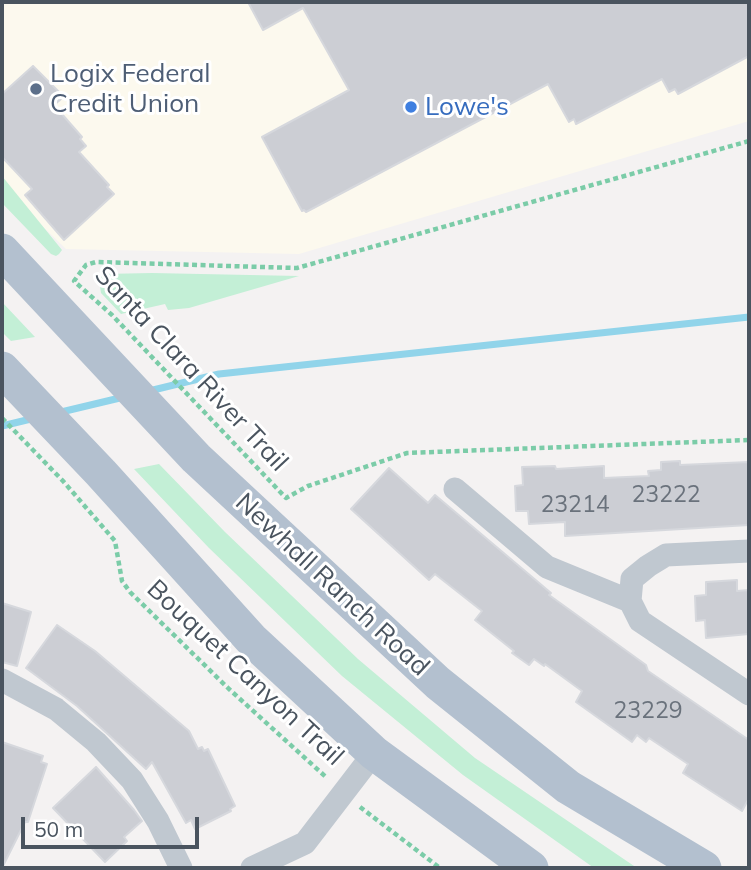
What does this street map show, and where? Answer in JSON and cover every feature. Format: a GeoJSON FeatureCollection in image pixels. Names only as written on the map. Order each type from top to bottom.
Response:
{"type":"FeatureCollection","features":[{"type":"Feature","properties":{"kind":"main road","name":"Newhall Ranch Road"},"geometry":{"type":"LineString","coordinates":[[2,251],[196,458],[438,683],[568,787],[704,868]]}},
{"type":"Feature","properties":{"kind":"main road"},"geometry":{"type":"LineString","coordinates":[[2,369],[101,473],[251,639],[374,753],[531,868]]}},
{"type":"Feature","properties":{"kind":"street"},"geometry":{"type":"LineString","coordinates":[[455,489],[547,567],[629,601]]}},
{"type":"Feature","properties":{"kind":"street"},"geometry":{"type":"LineString","coordinates":[[749,551],[667,555],[632,579],[629,601],[640,621],[749,694]]}},
{"type":"Feature","properties":{"kind":"street"},"geometry":{"type":"LineString","coordinates":[[2,682],[56,709],[96,742],[132,780],[158,821],[181,868]]}},
{"type":"Feature","properties":{"kind":"street"},"geometry":{"type":"LineString","coordinates":[[252,868],[305,843],[374,753]]}},
{"type":"Feature","properties":{"kind":"path","name":"Santa Clara River Trail"},"geometry":{"type":"LineString","coordinates":[[749,141],[298,268],[96,262],[86,265],[74,281],[112,316],[286,498],[308,486],[407,453],[749,440]]}},
{"type":"Feature","properties":{"kind":"path","name":"Bouquet Canyon Trail"},"geometry":{"type":"LineString","coordinates":[[2,418],[63,481],[115,541],[122,581],[130,592],[229,689],[344,793],[440,868]]}},
{"type":"Feature","properties":{"kind":"shaded area"},"geometry":{"type":"Polygon","coordinates":[[[2,2],[749,2],[749,121],[299,254],[66,249],[2,187],[2,2]]]}},
{"type":"Feature","properties":{"kind":"green space"},"geometry":{"type":"Polygon","coordinates":[[[2,176],[62,250],[59,254],[51,254],[2,203],[2,176]]]}},
{"type":"Feature","properties":{"kind":"green space"},"geometry":{"type":"Polygon","coordinates":[[[103,274],[299,276],[189,308],[168,310],[165,304],[121,314],[101,293],[99,280],[103,274]]]}},
{"type":"Feature","properties":{"kind":"green space"},"geometry":{"type":"Polygon","coordinates":[[[2,302],[35,337],[11,341],[2,332],[2,302]]]}},
{"type":"Feature","properties":{"kind":"green space"},"geometry":{"type":"Polygon","coordinates":[[[159,464],[225,532],[358,659],[475,758],[637,868],[594,868],[463,775],[342,676],[209,548],[134,469],[159,464]]]}},
{"type":"Feature","properties":{"kind":"building","name":"Lowe's"},"geometry":{"type":"Polygon","coordinates":[[[248,2],[749,2],[749,56],[678,94],[675,89],[669,92],[662,79],[576,124],[574,119],[569,122],[548,84],[306,212],[302,211],[262,137],[349,90],[303,8],[263,30],[248,2]]]}},
{"type":"Feature","properties":{"kind":"building"},"geometry":{"type":"Polygon","coordinates":[[[33,66],[61,94],[58,96],[61,99],[54,105],[82,137],[80,139],[86,146],[79,152],[114,194],[64,240],[25,195],[32,189],[2,157],[2,94],[33,66]]]}},
{"type":"Feature","properties":{"kind":"building"},"geometry":{"type":"Polygon","coordinates":[[[680,461],[680,465],[749,462],[749,525],[565,536],[565,522],[529,524],[528,511],[516,511],[515,486],[523,485],[522,467],[555,466],[556,469],[604,466],[604,478],[649,476],[648,471],[661,470],[661,462],[680,461]]]}},
{"type":"Feature","properties":{"kind":"building"},"geometry":{"type":"Polygon","coordinates":[[[389,468],[428,503],[435,495],[551,593],[549,595],[646,665],[648,671],[749,740],[749,798],[742,811],[683,773],[688,764],[649,738],[646,742],[637,735],[632,742],[576,702],[582,691],[545,664],[544,666],[534,659],[529,665],[512,653],[514,651],[475,620],[482,611],[435,574],[429,580],[351,509],[389,468]]]}},
{"type":"Feature","properties":{"kind":"building"},"geometry":{"type":"Polygon","coordinates":[[[737,580],[737,591],[749,590],[749,634],[706,638],[705,620],[696,621],[695,596],[706,595],[706,582],[737,580]]]}},
{"type":"Feature","properties":{"kind":"building"},"geometry":{"type":"Polygon","coordinates":[[[2,603],[31,612],[17,666],[2,662],[2,603]]]}},
{"type":"Feature","properties":{"kind":"building"},"geometry":{"type":"Polygon","coordinates":[[[57,625],[95,651],[189,731],[198,749],[208,749],[235,806],[231,811],[195,829],[191,820],[186,823],[152,762],[146,769],[77,706],[26,668],[57,625]]]}},
{"type":"Feature","properties":{"kind":"building"},"geometry":{"type":"Polygon","coordinates":[[[2,742],[43,756],[41,762],[47,764],[28,822],[25,822],[2,868],[2,742]]]}},
{"type":"Feature","properties":{"kind":"building"},"geometry":{"type":"Polygon","coordinates":[[[96,767],[142,821],[124,837],[127,841],[105,862],[53,808],[96,767]]]}},
{"type":"Feature","properties":{"kind":"waterway"},"geometry":{"type":"LineString","coordinates":[[149,391],[219,374],[749,317]]}},
{"type":"Feature","properties":{"kind":"waterway"},"geometry":{"type":"LineString","coordinates":[[57,413],[124,397]]}},
{"type":"Feature","properties":{"kind":"waterway"},"geometry":{"type":"LineString","coordinates":[[2,426],[35,418]]}},
{"type":"Feature","properties":{"kind":"place","name":"Logix Federal Credit Union"},"geometry":{"type":"Point","coordinates":[36,89]}},
{"type":"Feature","properties":{"kind":"place","name":"Lowe's"},"geometry":{"type":"Point","coordinates":[411,107]}}]}
